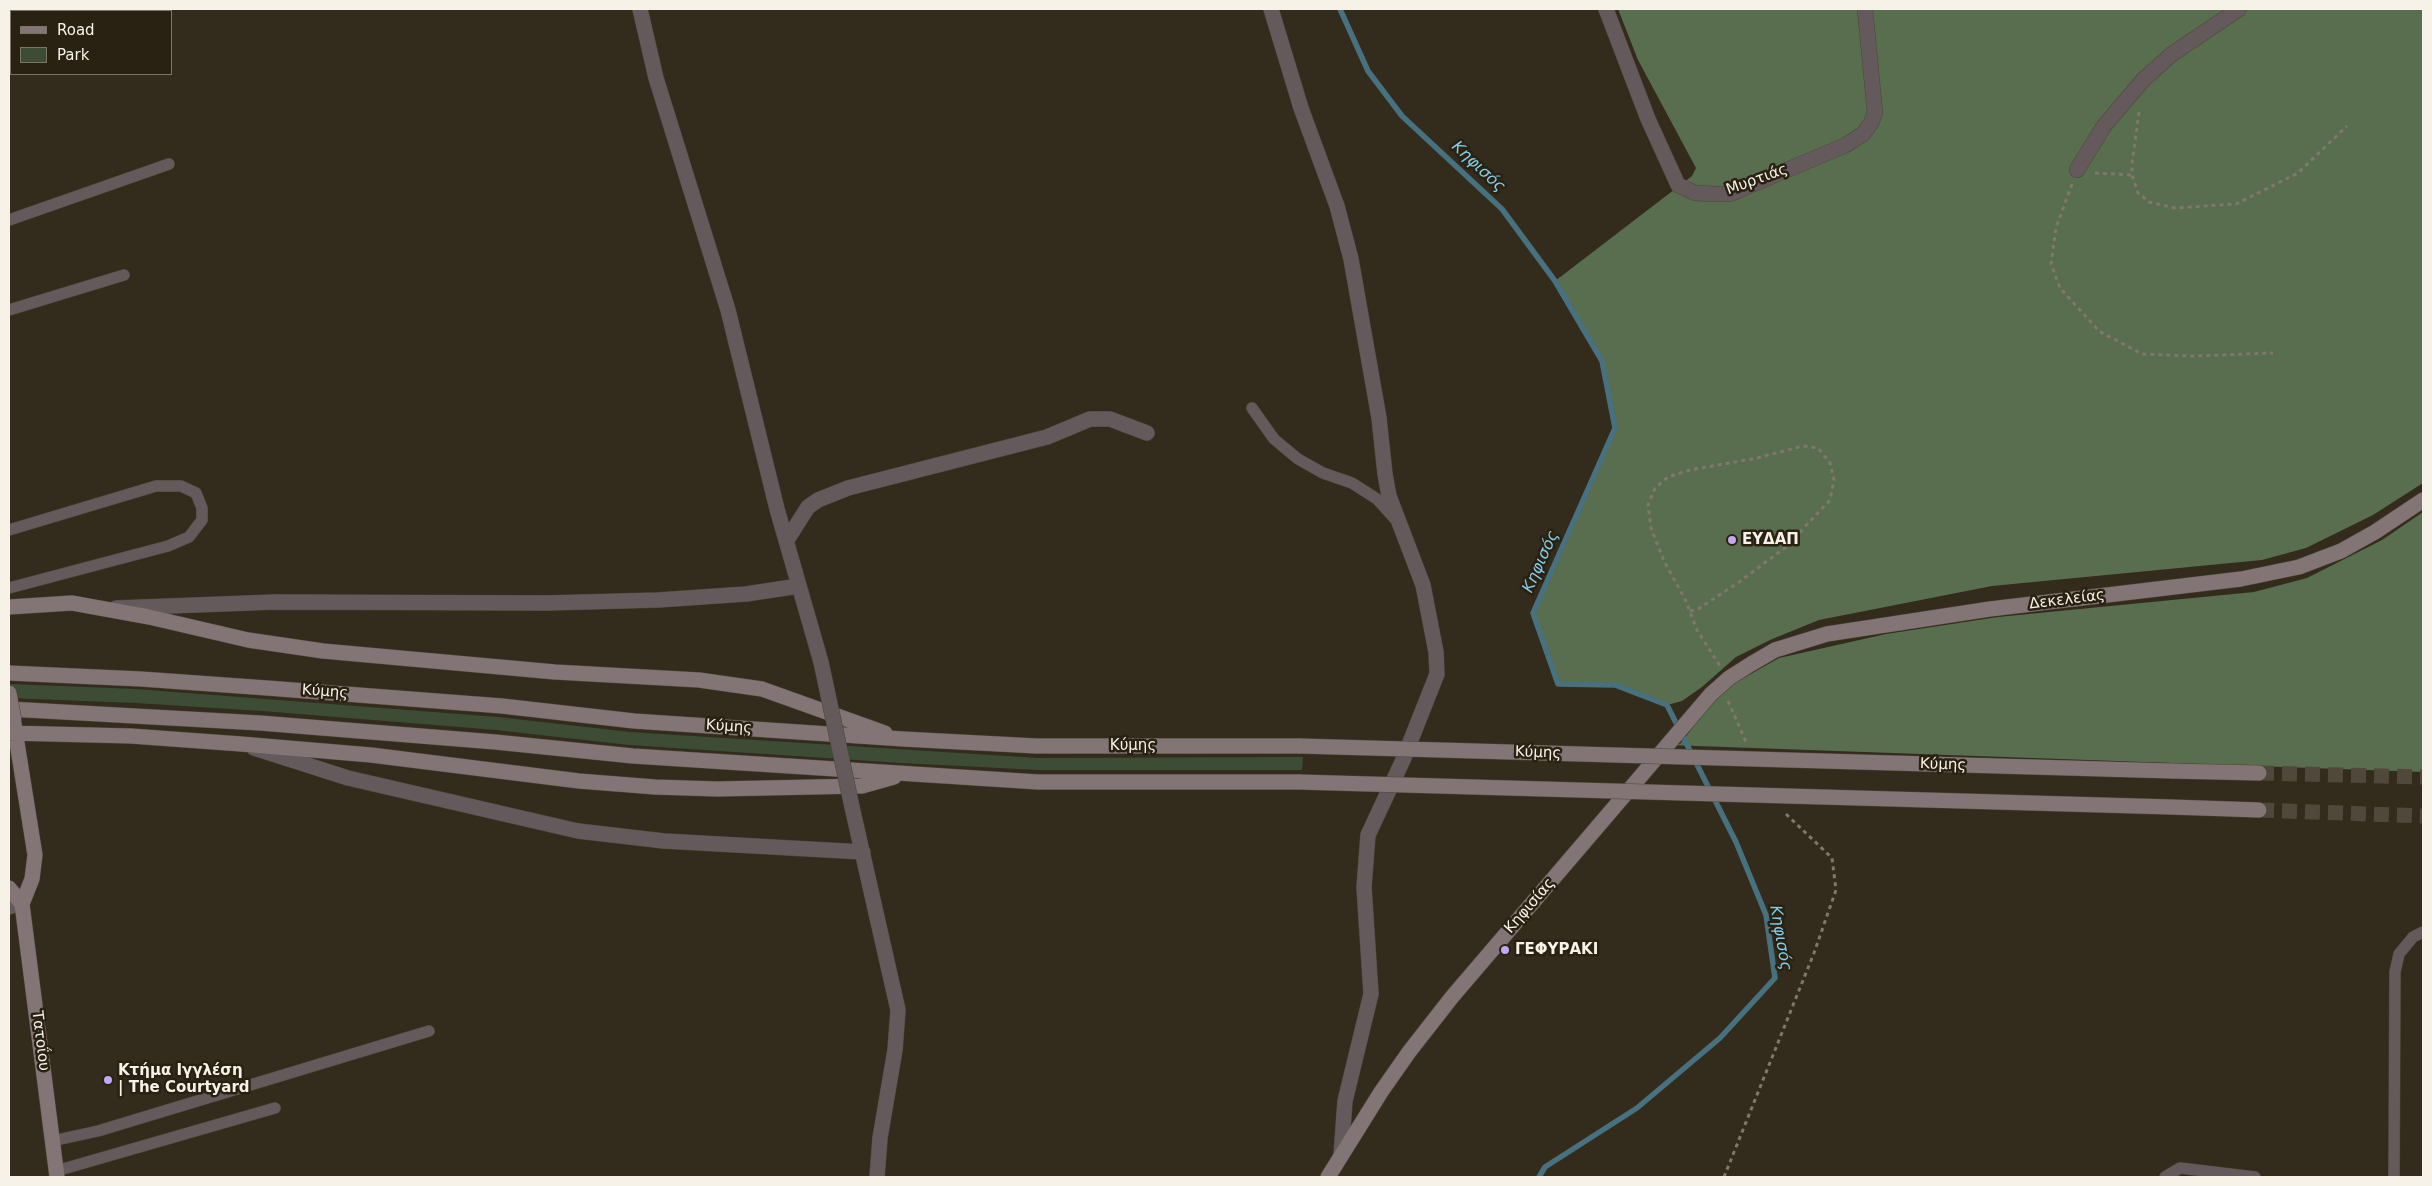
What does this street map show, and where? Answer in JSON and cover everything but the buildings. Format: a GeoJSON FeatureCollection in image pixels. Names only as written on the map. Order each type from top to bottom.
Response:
{"type":"FeatureCollection","features":[{"type":"Feature","properties":{"kind":"main road","name":"Δεκελείας"},"geometry":{"type":"LineString","coordinates":[[1710,694],[1729,678],[1775,650],[1827,634],[1990,609],[2241,579],[2299,567],[2341,551],[2375,532],[2423,500]]}},
{"type":"Feature","properties":{"kind":"main road"},"geometry":{"type":"LineString","coordinates":[[9,606],[72,603],[106,608],[248,640],[323,651],[555,672],[699,680],[762,689],[903,739]]}},
{"type":"Feature","properties":{"kind":"main road","name":"Κύμης"},"geometry":{"type":"LineString","coordinates":[[9,673],[141,679],[267,688],[483,705],[634,721],[1036,746],[1300,746],[2260,773]]}},
{"type":"Feature","properties":{"kind":"main road","name":"Τατοΐου"},"geometry":{"type":"LineString","coordinates":[[9,693],[12,724],[35,855],[32,879],[16,907],[57,1174]]}},
{"type":"Feature","properties":{"kind":"main road","name":"Κηφισίας"},"geometry":{"type":"LineString","coordinates":[[1328,1177],[1387,1084],[1430,1025],[1669,745],[1710,694]]}},
{"type":"Feature","properties":{"kind":"main road"},"geometry":{"type":"LineString","coordinates":[[12,724],[260,723],[495,742],[633,756],[1038,782],[1299,782],[2259,810]]}},
{"type":"Feature","properties":{"kind":"main road"},"geometry":{"type":"LineString","coordinates":[[12,724],[131,736],[381,756],[578,781],[655,787],[717,789],[862,786],[905,774]]}},
{"type":"Feature","properties":{"kind":"main road"},"geometry":{"type":"LineString","coordinates":[[9,888],[16,907]]}},
{"type":"Feature","properties":{"kind":"street"},"geometry":{"type":"LineString","coordinates":[[640,9],[656,78],[728,310],[767,473],[821,662],[898,1010],[895,1050],[880,1138],[877,1177]]}},
{"type":"Feature","properties":{"kind":"street"},"geometry":{"type":"LineString","coordinates":[[1271,9],[1301,108],[1337,206],[1351,259],[1379,418],[1385,474],[1399,523],[1423,585],[1432,628],[1437,674],[1402,760],[1368,835],[1364,887],[1371,994],[1345,1101],[1341,1155]]}},
{"type":"Feature","properties":{"kind":"street","name":"Μυρτιάς"},"geometry":{"type":"LineString","coordinates":[[1606,9],[1648,119],[1678,185],[1695,193],[1716,194],[1730,194],[1846,145],[1862,134],[1871,123],[1875,113],[1865,9]]}},
{"type":"Feature","properties":{"kind":"street"},"geometry":{"type":"LineString","coordinates":[[2077,170],[2104,126],[2135,90],[2172,54],[2239,9]]}},
{"type":"Feature","properties":{"kind":"street"},"geometry":{"type":"LineString","coordinates":[[787,540],[808,507],[818,500],[848,488],[1047,437],[1090,419],[1110,418],[1148,433]]}},
{"type":"Feature","properties":{"kind":"street"},"geometry":{"type":"LineString","coordinates":[[106,608],[275,602],[547,603],[658,600],[746,594],[799,586]]}},
{"type":"Feature","properties":{"kind":"street"},"geometry":{"type":"LineString","coordinates":[[241,744],[348,778],[578,832],[664,842],[863,852]]}},
{"type":"Feature","properties":{"kind":"lane"},"geometry":{"type":"LineString","coordinates":[[9,220],[169,164]]}},
{"type":"Feature","properties":{"kind":"lane"},"geometry":{"type":"LineString","coordinates":[[9,310],[124,276]]}},
{"type":"Feature","properties":{"kind":"lane"},"geometry":{"type":"LineString","coordinates":[[1252,408],[1274,439],[1298,459],[1323,473],[1352,482],[1377,500],[1399,523]]}},
{"type":"Feature","properties":{"kind":"lane"},"geometry":{"type":"LineString","coordinates":[[9,530],[156,486],[181,486],[196,493],[202,508],[202,520],[189,537],[168,546],[9,588]]}},
{"type":"Feature","properties":{"kind":"lane"},"geometry":{"type":"LineString","coordinates":[[2394,1177],[2395,972],[2399,954],[2413,937],[2423,932]]}},
{"type":"Feature","properties":{"kind":"lane"},"geometry":{"type":"LineString","coordinates":[[52,1141],[98,1131],[429,1031]]}},
{"type":"Feature","properties":{"kind":"lane"},"geometry":{"type":"LineString","coordinates":[[57,1174],[275,1108]]}},
{"type":"Feature","properties":{"kind":"lane"},"geometry":{"type":"LineString","coordinates":[[2165,1177],[2180,1168],[2256,1177]]}},
{"type":"Feature","properties":{"kind":"path"},"geometry":{"type":"LineString","coordinates":[[2135,90],[2139,105],[2132,175],[2138,193],[2149,202],[2175,208],[2236,204],[2298,173],[2347,126]]}},
{"type":"Feature","properties":{"kind":"path"},"geometry":{"type":"LineString","coordinates":[[2132,175],[2077,170],[2056,228],[2051,264],[2060,288],[2099,331],[2142,354],[2193,356],[2273,353]]}},
{"type":"Feature","properties":{"kind":"path"},"geometry":{"type":"LineString","coordinates":[[1690,611],[1738,582],[1786,547],[1830,500],[1834,480],[1830,463],[1818,448],[1803,446],[1757,458],[1690,470],[1668,477],[1655,488],[1648,505],[1651,528],[1697,630],[1729,678],[1728,699],[1730,708],[1750,751]]}},
{"type":"Feature","properties":{"kind":"path"},"geometry":{"type":"LineString","coordinates":[[1724,1177],[1814,953],[1836,890],[1832,858],[1780,807]]}},
{"type":"Feature","properties":{"kind":"green space"},"geometry":{"type":"Polygon","coordinates":[[[1618,9],[2423,9],[2423,483],[2373,515],[2306,548],[2262,560],[1992,586],[1819,620],[1770,640],[1736,657],[1702,687],[1682,701],[1667,705],[1615,685],[1558,684],[1533,613],[1615,428],[1602,361],[1555,281],[1692,176],[1696,168],[1638,60],[1618,9]]]}},
{"type":"Feature","properties":{"kind":"green space"},"geometry":{"type":"Polygon","coordinates":[[[2423,512],[2423,772],[1669,745],[1680,744],[1715,698],[1733,684],[1779,658],[1886,634],[1998,617],[2254,592],[2307,578],[2382,540],[2423,512]]]}},
{"type":"Feature","properties":{"kind":"green space"},"geometry":{"type":"Polygon","coordinates":[[[9,684],[136,689],[498,717],[630,732],[1038,758],[1303,757],[1302,770],[1039,770],[901,763],[629,745],[496,730],[262,711],[136,703],[9,698],[9,684]]]}},
{"type":"Feature","properties":{"kind":"waterway","name":"Κηφισός"},"geometry":{"type":"LineString","coordinates":[[1340,9],[1368,71],[1402,116],[1502,209],[1555,281],[1602,361],[1615,428],[1533,613],[1558,684],[1615,685],[1667,705],[1736,842],[1766,915],[1775,978],[1720,1038],[1637,1108],[1545,1167],[1539,1177]]}},
{"type":"Feature","properties":{"kind":"tunnel"},"geometry":{"type":"LineString","coordinates":[[2259,773],[2423,777]]}},
{"type":"Feature","properties":{"kind":"tunnel"},"geometry":{"type":"LineString","coordinates":[[2259,810],[2423,816]]}},
{"type":"Feature","properties":{"kind":"place","name":"ΕΥΔΑΠ"},"geometry":{"type":"Point","coordinates":[1732,540]}},
{"type":"Feature","properties":{"kind":"place","name":"ΓΕΦΥΡΑΚΙ"},"geometry":{"type":"Point","coordinates":[1505,950]}},
{"type":"Feature","properties":{"kind":"place","name":"Κτήμα Ιγγλέση | The Courtyard"},"geometry":{"type":"Point","coordinates":[108,1080]}}]}
